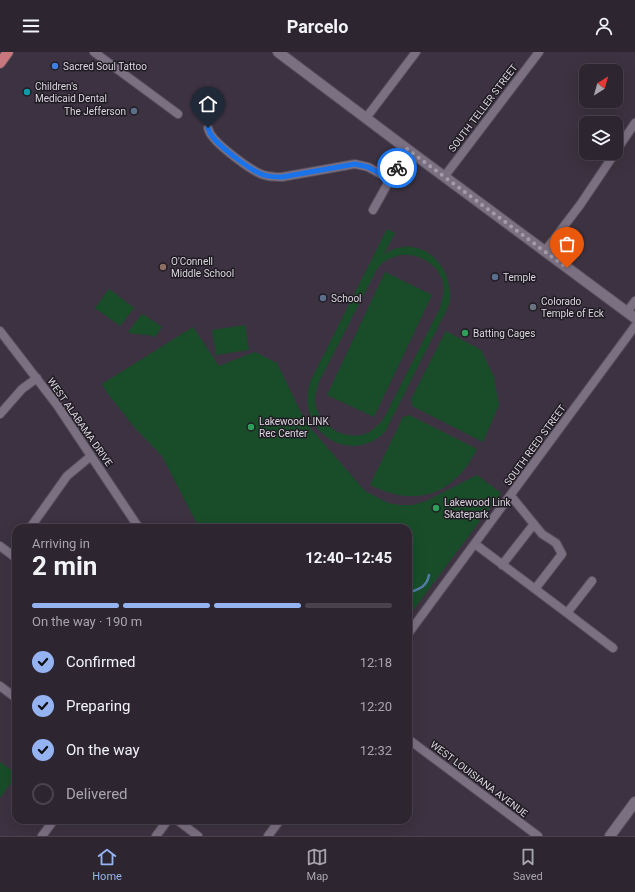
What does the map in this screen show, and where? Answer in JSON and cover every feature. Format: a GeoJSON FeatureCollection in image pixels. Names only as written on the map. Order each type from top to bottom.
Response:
{"type":"FeatureCollection","features":[{"type":"Feature","properties":{"kind":"main road"},"geometry":{"type":"LineString","coordinates":[[0,63],[8,52]]}},
{"type":"Feature","properties":{"kind":"main road"},"geometry":{"type":"LineString","coordinates":[[278,52],[289,55],[366,118],[545,252],[631,314]]}},
{"type":"Feature","properties":{"kind":"main road"},"geometry":{"type":"LineString","coordinates":[[610,836],[635,802]]}},
{"type":"Feature","properties":{"kind":"street"},"geometry":{"type":"LineString","coordinates":[[94,52],[178,114]]}},
{"type":"Feature","properties":{"kind":"street"},"geometry":{"type":"LineString","coordinates":[[366,118],[416,52]]}},
{"type":"Feature","properties":{"kind":"street","name":"SOUTH TELLER STREET"},"geometry":{"type":"LineString","coordinates":[[444,177],[539,52]]}},
{"type":"Feature","properties":{"kind":"street"},"geometry":{"type":"LineString","coordinates":[[623,140],[635,123]]}},
{"type":"Feature","properties":{"kind":"street"},"geometry":{"type":"LineString","coordinates":[[208,128],[211,135],[222,147],[254,171],[264,175],[282,177],[355,164],[368,167],[390,179]]}},
{"type":"Feature","properties":{"kind":"street"},"geometry":{"type":"LineString","coordinates":[[374,210],[407,149]]}},
{"type":"Feature","properties":{"kind":"street"},"geometry":{"type":"LineString","coordinates":[[545,252],[580,205],[610,160]]}},
{"type":"Feature","properties":{"kind":"street"},"geometry":{"type":"LineString","coordinates":[[631,314],[635,301]]}},
{"type":"Feature","properties":{"kind":"street","name":"SOUTH REED STREET"},"geometry":{"type":"LineString","coordinates":[[412,629],[635,326]]}},
{"type":"Feature","properties":{"kind":"street","name":"WEST ALABAMA DRIVE"},"geometry":{"type":"LineString","coordinates":[[0,331],[58,405],[136,524]]}},
{"type":"Feature","properties":{"kind":"street"},"geometry":{"type":"LineString","coordinates":[[0,414],[22,389],[37,378]]}},
{"type":"Feature","properties":{"kind":"street"},"geometry":{"type":"LineString","coordinates":[[33,524],[67,476],[91,456]]}},
{"type":"Feature","properties":{"kind":"street"},"geometry":{"type":"LineString","coordinates":[[511,496],[542,534],[556,544],[562,554],[535,589]]}},
{"type":"Feature","properties":{"kind":"street"},"geometry":{"type":"LineString","coordinates":[[502,565],[534,524]]}},
{"type":"Feature","properties":{"kind":"street"},"geometry":{"type":"LineString","coordinates":[[475,544],[613,648]]}},
{"type":"Feature","properties":{"kind":"street"},"geometry":{"type":"LineString","coordinates":[[0,546],[12,553]]}},
{"type":"Feature","properties":{"kind":"street"},"geometry":{"type":"LineString","coordinates":[[568,613],[592,581]]}},
{"type":"Feature","properties":{"kind":"street"},"geometry":{"type":"LineString","coordinates":[[0,686],[12,695]]}},
{"type":"Feature","properties":{"kind":"street","name":"WEST LOUISIANA AVENUE"},"geometry":{"type":"LineString","coordinates":[[412,742],[538,836]]}},
{"type":"Feature","properties":{"kind":"street"},"geometry":{"type":"LineString","coordinates":[[42,836],[51,824]]}},
{"type":"Feature","properties":{"kind":"street"},"geometry":{"type":"LineString","coordinates":[[156,836],[165,824]]}},
{"type":"Feature","properties":{"kind":"street"},"geometry":{"type":"LineString","coordinates":[[182,824],[198,836]]}},
{"type":"Feature","properties":{"kind":"street"},"geometry":{"type":"LineString","coordinates":[[268,836],[277,824]]}},
{"type":"Feature","properties":{"kind":"green space"},"geometry":{"type":"Polygon","coordinates":[[[387,229],[395,233],[384,254],[398,248],[411,247],[423,250],[433,257],[441,266],[447,278],[450,291],[449,305],[385,432],[370,442],[355,446],[341,444],[327,438],[317,427],[310,413],[307,397],[311,380],[387,229]],[[401,255],[391,258],[377,269],[319,382],[315,398],[318,412],[328,425],[343,434],[360,435],[368,433],[384,418],[440,308],[444,289],[443,282],[437,270],[427,261],[408,255],[401,255]]]}},
{"type":"Feature","properties":{"kind":"green space"},"geometry":{"type":"Polygon","coordinates":[[[385,272],[432,295],[374,417],[327,395],[385,272]]]}},
{"type":"Feature","properties":{"kind":"green space"},"geometry":{"type":"Polygon","coordinates":[[[109,289],[134,308],[120,326],[95,308],[109,289]]]}},
{"type":"Feature","properties":{"kind":"green space"},"geometry":{"type":"Polygon","coordinates":[[[143,314],[162,327],[155,337],[128,332],[143,314]]]}},
{"type":"Feature","properties":{"kind":"green space"},"geometry":{"type":"Polygon","coordinates":[[[245,325],[249,350],[216,355],[212,330],[245,325]]]}},
{"type":"Feature","properties":{"kind":"green space"},"geometry":{"type":"Polygon","coordinates":[[[193,327],[219,366],[255,352],[277,363],[306,423],[365,491],[388,503],[413,505],[426,501],[477,475],[501,493],[412,612],[412,524],[198,524],[162,456],[135,428],[108,394],[102,384],[193,327]]]}},
{"type":"Feature","properties":{"kind":"green space"},"geometry":{"type":"Polygon","coordinates":[[[446,331],[481,350],[494,377],[499,405],[483,442],[412,406],[411,399],[446,331]]]}},
{"type":"Feature","properties":{"kind":"green space"},"geometry":{"type":"Polygon","coordinates":[[[409,415],[477,449],[468,465],[445,487],[432,493],[418,496],[403,496],[387,492],[370,485],[403,417],[409,415]]]}},
{"type":"Feature","properties":{"kind":"green space"},"geometry":{"type":"Polygon","coordinates":[[[0,762],[12,770],[12,782],[0,798],[0,762]]]}},
{"type":"Feature","properties":{"kind":"waterway"},"geometry":{"type":"LineString","coordinates":[[412,592],[424,585],[429,575]]}},
{"type":"Feature","properties":{"kind":"way so far"},"geometry":{"type":"LineString","coordinates":[[397,168],[407,149],[567,268]]}},
{"type":"Feature","properties":{"kind":"place","name":"Sacred Soul Tattoo"},"geometry":{"type":"Point","coordinates":[55,66]}},
{"type":"Feature","properties":{"kind":"place","name":"Children's Medicaid Dental"},"geometry":{"type":"Point","coordinates":[27,92]}},
{"type":"Feature","properties":{"kind":"place","name":"The Jefferson"},"geometry":{"type":"Point","coordinates":[134,111]}},
{"type":"Feature","properties":{"kind":"place","name":"O'Connell Middle School"},"geometry":{"type":"Point","coordinates":[163,267]}},
{"type":"Feature","properties":{"kind":"place","name":"Temple"},"geometry":{"type":"Point","coordinates":[495,277]}},
{"type":"Feature","properties":{"kind":"place","name":"School"},"geometry":{"type":"Point","coordinates":[323,298]}},
{"type":"Feature","properties":{"kind":"place","name":"Colorado Temple of Eck"},"geometry":{"type":"Point","coordinates":[533,307]}},
{"type":"Feature","properties":{"kind":"place","name":"Batting Cages"},"geometry":{"type":"Point","coordinates":[465,333]}},
{"type":"Feature","properties":{"kind":"place","name":"Lakewood LINK Rec Center"},"geometry":{"type":"Point","coordinates":[251,427]}},
{"type":"Feature","properties":{"kind":"place","name":"Lakewood Link Skatepark"},"geometry":{"type":"Point","coordinates":[436,508]}},
{"type":"Feature","properties":{"kind":"route"},"geometry":{"type":"LineString","coordinates":[[208,128],[211,135],[222,147],[254,171],[271,177],[282,177],[348,164],[361,164],[390,179],[397,168]]}}]}
